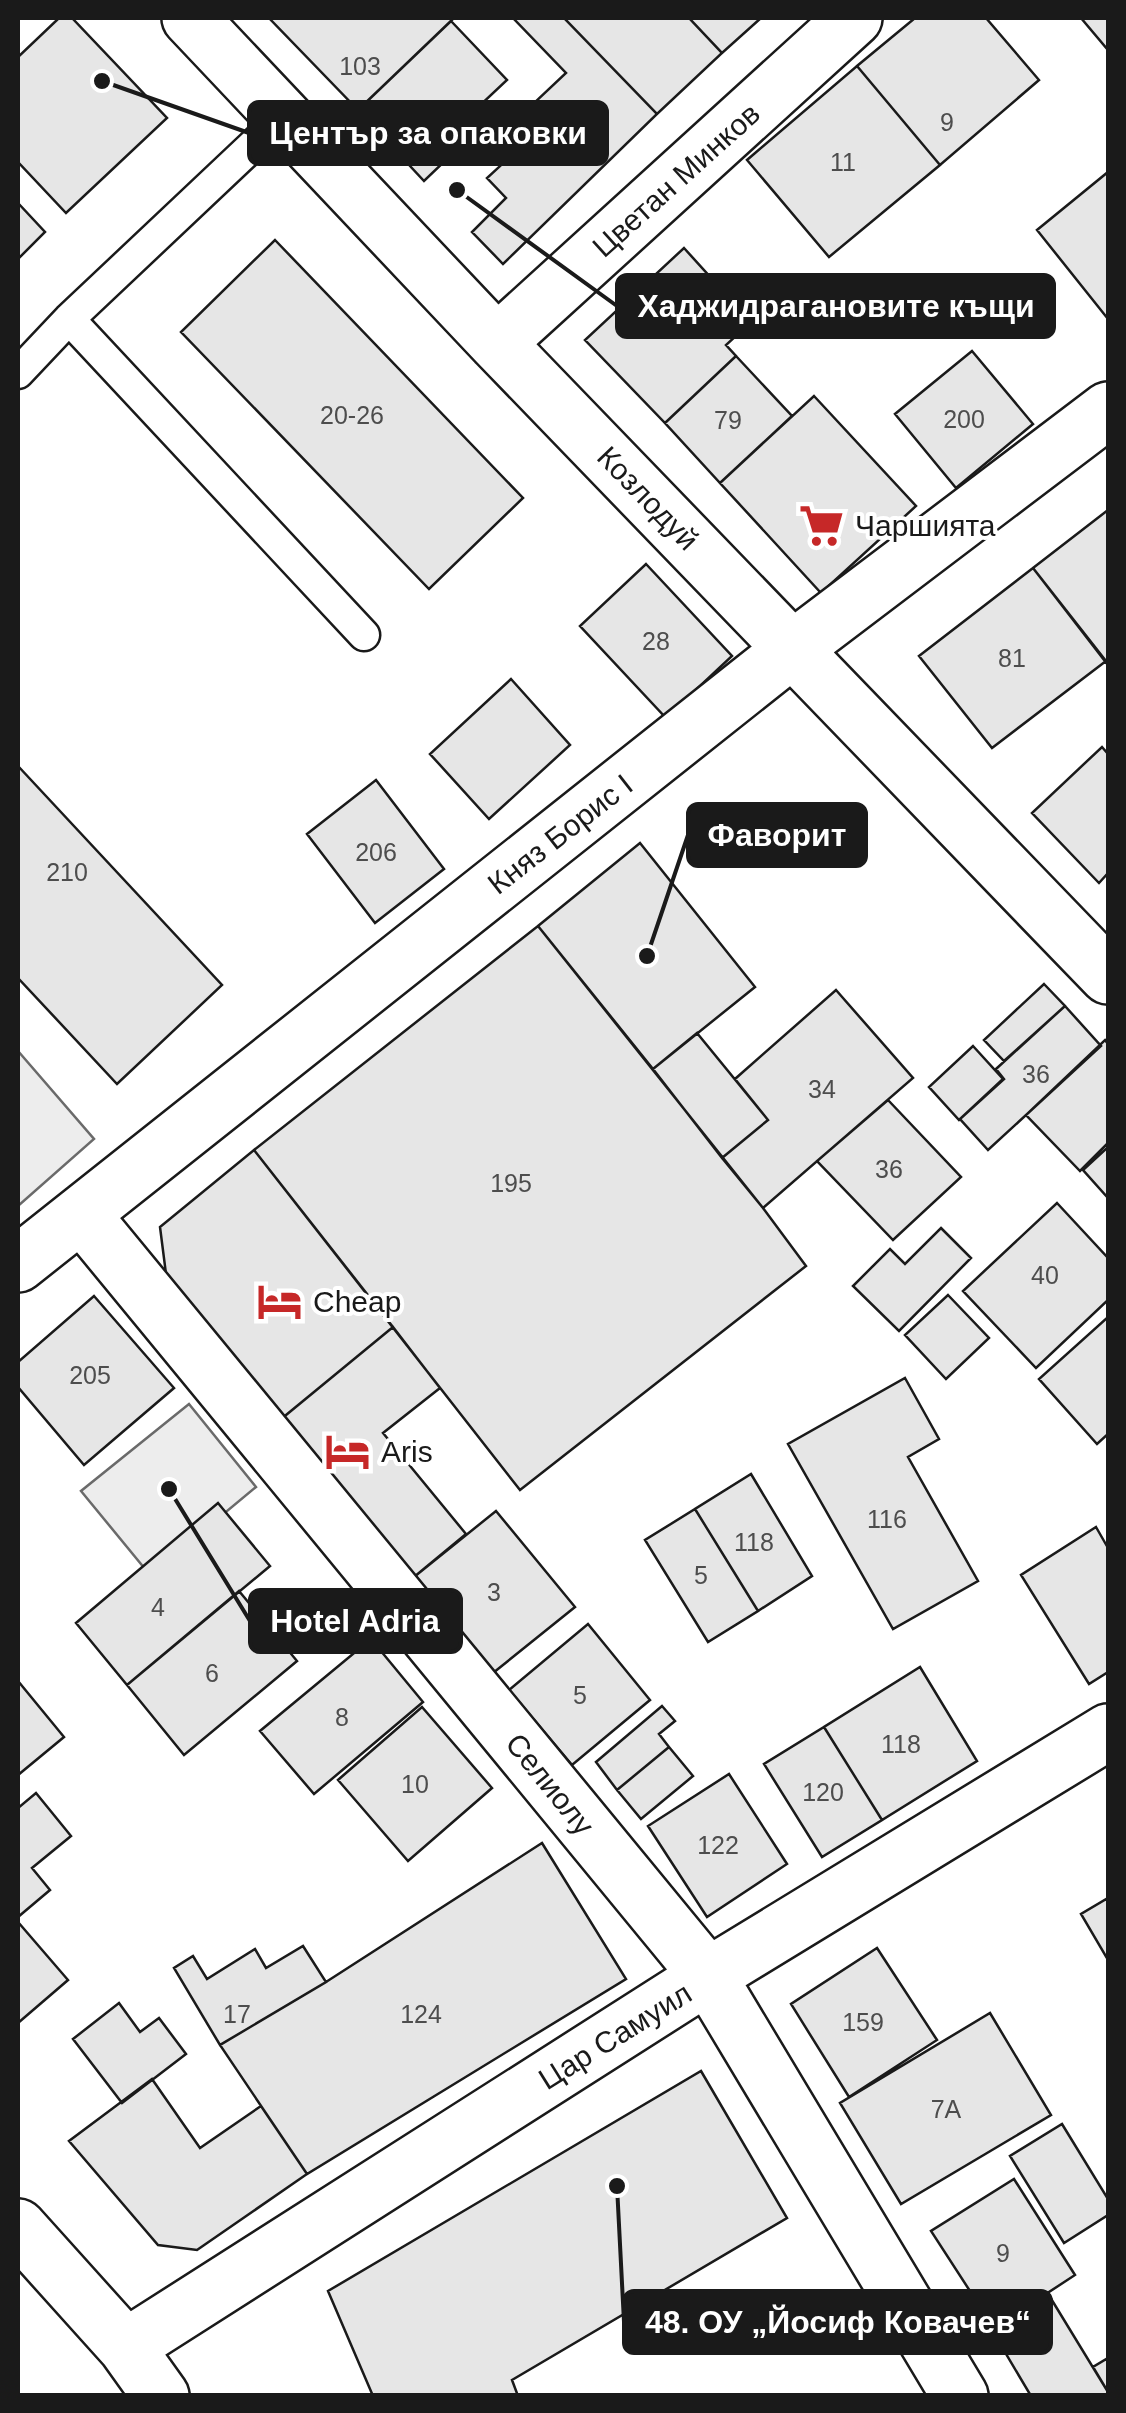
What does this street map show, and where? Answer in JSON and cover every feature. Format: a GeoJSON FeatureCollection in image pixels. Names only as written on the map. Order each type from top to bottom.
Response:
{"type":"FeatureCollection","features":[{"type":"Feature","properties":{"kind":"street","name":"Козлодуй"},"geometry":{"type":"LineString","coordinates":[[190,18],[1108,976]]}},
{"type":"Feature","properties":{"kind":"street","name":"Цветан Минков"},"geometry":{"type":"LineString","coordinates":[[498,343],[854,18]]}},
{"type":"Feature","properties":{"kind":"street","name":"Княз Борис I"},"geometry":{"type":"LineString","coordinates":[[18,1264],[794,648],[1108,410]]}},
{"type":"Feature","properties":{"kind":"street","name":"Селиолу"},"geometry":{"type":"LineString","coordinates":[[82,1215],[708,1976],[960,2396]]}},
{"type":"Feature","properties":{"kind":"street","name":"Цар Самуил"},"geometry":{"type":"LineString","coordinates":[[126,2347],[708,1976],[1108,1732]]}},
{"type":"Feature","properties":{"kind":"street"},"geometry":{"type":"LineString","coordinates":[[18,2227],[126,2347],[160,2396]]}},
{"type":"Feature","properties":{"kind":"lane"},"geometry":{"type":"LineString","coordinates":[[18,373],[69,319],[283,117]]}},
{"type":"Feature","properties":{"kind":"lane"},"geometry":{"type":"LineString","coordinates":[[69,319],[364,635]]}},
{"type":"Feature","properties":{"kind":"shaded area"},"geometry":{"type":"Polygon","coordinates":[[[18,1051],[94,1139],[18,1206],[18,1051]]]}},
{"type":"Feature","properties":{"kind":"shaded area"},"geometry":{"type":"Polygon","coordinates":[[[189,1404],[256,1487],[150,1575],[81,1491],[189,1404]]]}},
{"type":"Feature","properties":{"kind":"building"},"geometry":{"type":"Polygon","coordinates":[[[59,18],[72,18],[167,118],[66,213],[18,162],[18,57],[59,18]]]}},
{"type":"Feature","properties":{"kind":"building"},"geometry":{"type":"Polygon","coordinates":[[[269,18],[454,18],[358,110],[269,18]]]}},
{"type":"Feature","properties":{"kind":"building"},"geometry":{"type":"Polygon","coordinates":[[[513,18],[564,18],[657,114],[503,264],[472,232],[506,198],[487,178],[512,155],[497,138],[566,73],[513,18]]]}},
{"type":"Feature","properties":{"kind":"building"},"geometry":{"type":"Polygon","coordinates":[[[564,18],[689,18],[722,53],[657,114],[564,18]]]}},
{"type":"Feature","properties":{"kind":"building"},"geometry":{"type":"Polygon","coordinates":[[[689,18],[761,18],[722,53],[689,18]]]}},
{"type":"Feature","properties":{"kind":"building"},"geometry":{"type":"Polygon","coordinates":[[[915,18],[986,18],[1039,80],[940,165],[857,66],[915,18]]]}},
{"type":"Feature","properties":{"kind":"building"},"geometry":{"type":"Polygon","coordinates":[[[1081,18],[1108,18],[1108,50],[1081,18]]]}},
{"type":"Feature","properties":{"kind":"building"},"geometry":{"type":"Polygon","coordinates":[[[451,21],[507,80],[459,125],[470,137],[424,181],[358,110],[451,21]]]}},
{"type":"Feature","properties":{"kind":"building"},"geometry":{"type":"Polygon","coordinates":[[[857,66],[940,165],[829,257],[747,160],[857,66]]]}},
{"type":"Feature","properties":{"kind":"building"},"geometry":{"type":"Polygon","coordinates":[[[1108,172],[1108,319],[1037,230],[1108,172]]]}},
{"type":"Feature","properties":{"kind":"building"},"geometry":{"type":"Polygon","coordinates":[[[18,203],[45,232],[18,259],[18,203]]]}},
{"type":"Feature","properties":{"kind":"building"},"geometry":{"type":"Polygon","coordinates":[[[275,240],[523,498],[429,589],[181,332],[275,240]]]}},
{"type":"Feature","properties":{"kind":"building"},"geometry":{"type":"Polygon","coordinates":[[[684,248],[751,322],[726,345],[736,356],[665,423],[585,340],[684,248]]]}},
{"type":"Feature","properties":{"kind":"building"},"geometry":{"type":"Polygon","coordinates":[[[972,351],[1033,424],[956,488],[895,414],[972,351]]]}},
{"type":"Feature","properties":{"kind":"building"},"geometry":{"type":"Polygon","coordinates":[[[736,356],[792,416],[720,483],[665,423],[736,356]]]}},
{"type":"Feature","properties":{"kind":"building"},"geometry":{"type":"Polygon","coordinates":[[[814,396],[916,506],[821,593],[720,483],[814,396]]]}},
{"type":"Feature","properties":{"kind":"building"},"geometry":{"type":"Polygon","coordinates":[[[1108,510],[1108,665],[1033,568],[1108,510]]]}},
{"type":"Feature","properties":{"kind":"building"},"geometry":{"type":"Polygon","coordinates":[[[646,564],[732,656],[666,718],[580,626],[646,564]]]}},
{"type":"Feature","properties":{"kind":"building"},"geometry":{"type":"Polygon","coordinates":[[[1033,568],[1106,661],[992,748],[919,656],[1033,568]]]}},
{"type":"Feature","properties":{"kind":"building"},"geometry":{"type":"Polygon","coordinates":[[[511,679],[570,745],[489,819],[430,754],[511,679]]]}},
{"type":"Feature","properties":{"kind":"building"},"geometry":{"type":"Polygon","coordinates":[[[1102,747],[1108,754],[1108,873],[1099,883],[1032,813],[1102,747]]]}},
{"type":"Feature","properties":{"kind":"building"},"geometry":{"type":"Polygon","coordinates":[[[18,766],[222,985],[117,1084],[18,978],[18,766]]]}},
{"type":"Feature","properties":{"kind":"building"},"geometry":{"type":"Polygon","coordinates":[[[376,780],[444,869],[375,923],[307,834],[376,780]]]}},
{"type":"Feature","properties":{"kind":"building"},"geometry":{"type":"Polygon","coordinates":[[[640,843],[755,987],[653,1069],[538,926],[640,843]]]}},
{"type":"Feature","properties":{"kind":"building"},"geometry":{"type":"Polygon","coordinates":[[[538,926],[806,1266],[520,1490],[254,1150],[538,926]]]}},
{"type":"Feature","properties":{"kind":"building"},"geometry":{"type":"Polygon","coordinates":[[[1044,984],[1065,1006],[1004,1061],[984,1040],[1044,984]]]}},
{"type":"Feature","properties":{"kind":"building"},"geometry":{"type":"Polygon","coordinates":[[[836,990],[913,1078],[763,1208],[722,1158],[768,1120],[735,1079],[836,990]]]}},
{"type":"Feature","properties":{"kind":"building"},"geometry":{"type":"Polygon","coordinates":[[[1065,1006],[1101,1046],[988,1150],[960,1119],[1004,1079],[996,1069],[1065,1006]]]}},
{"type":"Feature","properties":{"kind":"building"},"geometry":{"type":"Polygon","coordinates":[[[697,1033],[768,1120],[722,1158],[653,1069],[697,1033]]]}},
{"type":"Feature","properties":{"kind":"building"},"geometry":{"type":"Polygon","coordinates":[[[1105,1040],[1108,1143],[1080,1171],[1026,1115],[1105,1040]]]}},
{"type":"Feature","properties":{"kind":"building"},"geometry":{"type":"Polygon","coordinates":[[[973,1046],[1003,1079],[959,1120],[929,1087],[973,1046]]]}},
{"type":"Feature","properties":{"kind":"building"},"geometry":{"type":"Polygon","coordinates":[[[888,1100],[961,1177],[893,1240],[817,1161],[888,1100]]]}},
{"type":"Feature","properties":{"kind":"building"},"geometry":{"type":"Polygon","coordinates":[[[1108,1147],[1108,1198],[1083,1170],[1108,1147]]]}},
{"type":"Feature","properties":{"kind":"building","name":"Cheap"},"geometry":{"type":"Polygon","coordinates":[[[254,1150],[393,1327],[280,1420],[166,1274],[160,1227],[254,1150]]]}},
{"type":"Feature","properties":{"kind":"building"},"geometry":{"type":"Polygon","coordinates":[[[1057,1203],[1108,1258],[1108,1300],[1036,1368],[963,1291],[1057,1203]]]}},
{"type":"Feature","properties":{"kind":"building"},"geometry":{"type":"Polygon","coordinates":[[[941,1228],[971,1258],[899,1331],[853,1286],[890,1249],[905,1264],[941,1228]]]}},
{"type":"Feature","properties":{"kind":"building"},"geometry":{"type":"Polygon","coordinates":[[[948,1295],[989,1338],[946,1379],[905,1335],[948,1295]]]}},
{"type":"Feature","properties":{"kind":"building"},"geometry":{"type":"Polygon","coordinates":[[[94,1296],[174,1388],[84,1465],[18,1387],[18,1362],[94,1296]]]}},
{"type":"Feature","properties":{"kind":"building"},"geometry":{"type":"Polygon","coordinates":[[[1108,1317],[1108,1434],[1097,1444],[1039,1379],[1108,1317]]]}},
{"type":"Feature","properties":{"kind":"building"},"geometry":{"type":"Polygon","coordinates":[[[393,1327],[440,1388],[383,1433],[466,1534],[414,1577],[280,1420],[393,1327]]]}},
{"type":"Feature","properties":{"kind":"building"},"geometry":{"type":"Polygon","coordinates":[[[905,1378],[939,1439],[908,1457],[978,1581],[893,1629],[788,1444],[905,1378]]]}},
{"type":"Feature","properties":{"kind":"building"},"geometry":{"type":"Polygon","coordinates":[[[751,1474],[812,1576],[758,1611],[695,1509],[751,1474]]]}},
{"type":"Feature","properties":{"kind":"building"},"geometry":{"type":"Polygon","coordinates":[[[218,1503],[270,1566],[127,1685],[76,1623],[218,1503]]]}},
{"type":"Feature","properties":{"kind":"building"},"geometry":{"type":"Polygon","coordinates":[[[695,1509],[758,1611],[708,1642],[645,1540],[695,1509]]]}},
{"type":"Feature","properties":{"kind":"building"},"geometry":{"type":"Polygon","coordinates":[[[496,1511],[575,1607],[493,1673],[414,1577],[496,1511]]]}},
{"type":"Feature","properties":{"kind":"building"},"geometry":{"type":"Polygon","coordinates":[[[1096,1527],[1108,1548],[1108,1672],[1089,1684],[1021,1575],[1096,1527]]]}},
{"type":"Feature","properties":{"kind":"building"},"geometry":{"type":"Polygon","coordinates":[[[239,1591],[297,1661],[184,1755],[127,1685],[239,1591]]]}},
{"type":"Feature","properties":{"kind":"building"},"geometry":{"type":"Polygon","coordinates":[[[588,1624],[650,1700],[572,1765],[509,1690],[588,1624]]]}},
{"type":"Feature","properties":{"kind":"building"},"geometry":{"type":"Polygon","coordinates":[[[371,1639],[423,1702],[314,1794],[260,1731],[371,1639]]]}},
{"type":"Feature","properties":{"kind":"building"},"geometry":{"type":"Polygon","coordinates":[[[920,1667],[977,1761],[882,1820],[824,1727],[920,1667]]]}},
{"type":"Feature","properties":{"kind":"building"},"geometry":{"type":"Polygon","coordinates":[[[18,1681],[64,1737],[18,1775],[18,1681]]]}},
{"type":"Feature","properties":{"kind":"building"},"geometry":{"type":"Polygon","coordinates":[[[662,1706],[675,1721],[659,1734],[669,1747],[617,1790],[596,1762],[662,1706]]]}},
{"type":"Feature","properties":{"kind":"building"},"geometry":{"type":"Polygon","coordinates":[[[422,1707],[492,1788],[408,1861],[338,1780],[422,1707]]]}},
{"type":"Feature","properties":{"kind":"building"},"geometry":{"type":"Polygon","coordinates":[[[824,1727],[882,1820],[822,1857],[764,1764],[824,1727]]]}},
{"type":"Feature","properties":{"kind":"building"},"geometry":{"type":"Polygon","coordinates":[[[669,1747],[693,1776],[641,1819],[617,1790],[669,1747]]]}},
{"type":"Feature","properties":{"kind":"building"},"geometry":{"type":"Polygon","coordinates":[[[729,1774],[787,1864],[707,1917],[648,1826],[729,1774]]]}},
{"type":"Feature","properties":{"kind":"building"},"geometry":{"type":"Polygon","coordinates":[[[36,1793],[71,1836],[32,1868],[50,1890],[18,1917],[18,1808],[36,1793]]]}},
{"type":"Feature","properties":{"kind":"building"},"geometry":{"type":"Polygon","coordinates":[[[542,1843],[626,1979],[307,2174],[220,2045],[542,1843]]]}},
{"type":"Feature","properties":{"kind":"building"},"geometry":{"type":"Polygon","coordinates":[[[1108,1898],[1108,1960],[1081,1914],[1108,1898]]]}},
{"type":"Feature","properties":{"kind":"building"},"geometry":{"type":"Polygon","coordinates":[[[18,1922],[68,1980],[18,2023],[18,1922]]]}},
{"type":"Feature","properties":{"kind":"building"},"geometry":{"type":"Polygon","coordinates":[[[303,1946],[326,1982],[220,2045],[174,1968],[193,1956],[207,1979],[255,1949],[266,1968],[303,1946]]]}},
{"type":"Feature","properties":{"kind":"building"},"geometry":{"type":"Polygon","coordinates":[[[877,1948],[937,2040],[849,2097],[791,2004],[877,1948]]]}},
{"type":"Feature","properties":{"kind":"building"},"geometry":{"type":"Polygon","coordinates":[[[119,2003],[140,2032],[159,2018],[186,2054],[122,2103],[73,2039],[119,2003]]]}},
{"type":"Feature","properties":{"kind":"building"},"geometry":{"type":"Polygon","coordinates":[[[990,2013],[1051,2115],[901,2204],[840,2103],[990,2013]]]}},
{"type":"Feature","properties":{"kind":"building"},"geometry":{"type":"Polygon","coordinates":[[[701,2071],[787,2218],[512,2380],[518,2396],[373,2396],[328,2291],[701,2071]]]}},
{"type":"Feature","properties":{"kind":"building"},"geometry":{"type":"Polygon","coordinates":[[[152,2079],[200,2148],[261,2106],[307,2174],[197,2250],[158,2245],[69,2141],[152,2079]]]}},
{"type":"Feature","properties":{"kind":"building"},"geometry":{"type":"Polygon","coordinates":[[[1062,2124],[1108,2199],[1108,2215],[1064,2243],[1010,2156],[1062,2124]]]}},
{"type":"Feature","properties":{"kind":"building"},"geometry":{"type":"Polygon","coordinates":[[[1014,2179],[1075,2275],[994,2328],[931,2231],[1014,2179]]]}},
{"type":"Feature","properties":{"kind":"building"},"geometry":{"type":"Polygon","coordinates":[[[1050,2297],[1108,2392],[1106,2396],[1031,2396],[993,2332],[1050,2297]]]}},
{"type":"Feature","properties":{"kind":"building"},"geometry":{"type":"Polygon","coordinates":[[[1108,2358],[1108,2392],[1093,2367],[1108,2358]]]}},
{"type":"Feature","properties":{"kind":"place","name":"Център за опаковки"},"geometry":{"type":"Point","coordinates":[102,81]}},
{"type":"Feature","properties":{"kind":"place","name":"Хаджидрагановите къщи"},"geometry":{"type":"Point","coordinates":[457,190]}},
{"type":"Feature","properties":{"kind":"place","name":"Чаршията"},"geometry":{"type":"Point","coordinates":[822,525]}},
{"type":"Feature","properties":{"kind":"place","name":"Фаворит"},"geometry":{"type":"Point","coordinates":[647,956]}},
{"type":"Feature","properties":{"kind":"place","name":"Cheap"},"geometry":{"type":"Point","coordinates":[280,1301]}},
{"type":"Feature","properties":{"kind":"place","name":"Aris"},"geometry":{"type":"Point","coordinates":[348,1451]}},
{"type":"Feature","properties":{"kind":"place","name":"Hotel Adria"},"geometry":{"type":"Point","coordinates":[169,1489]}},
{"type":"Feature","properties":{"kind":"place","name":"48. ОУ „Йосиф Ковачев“"},"geometry":{"type":"Point","coordinates":[617,2186]}}]}
